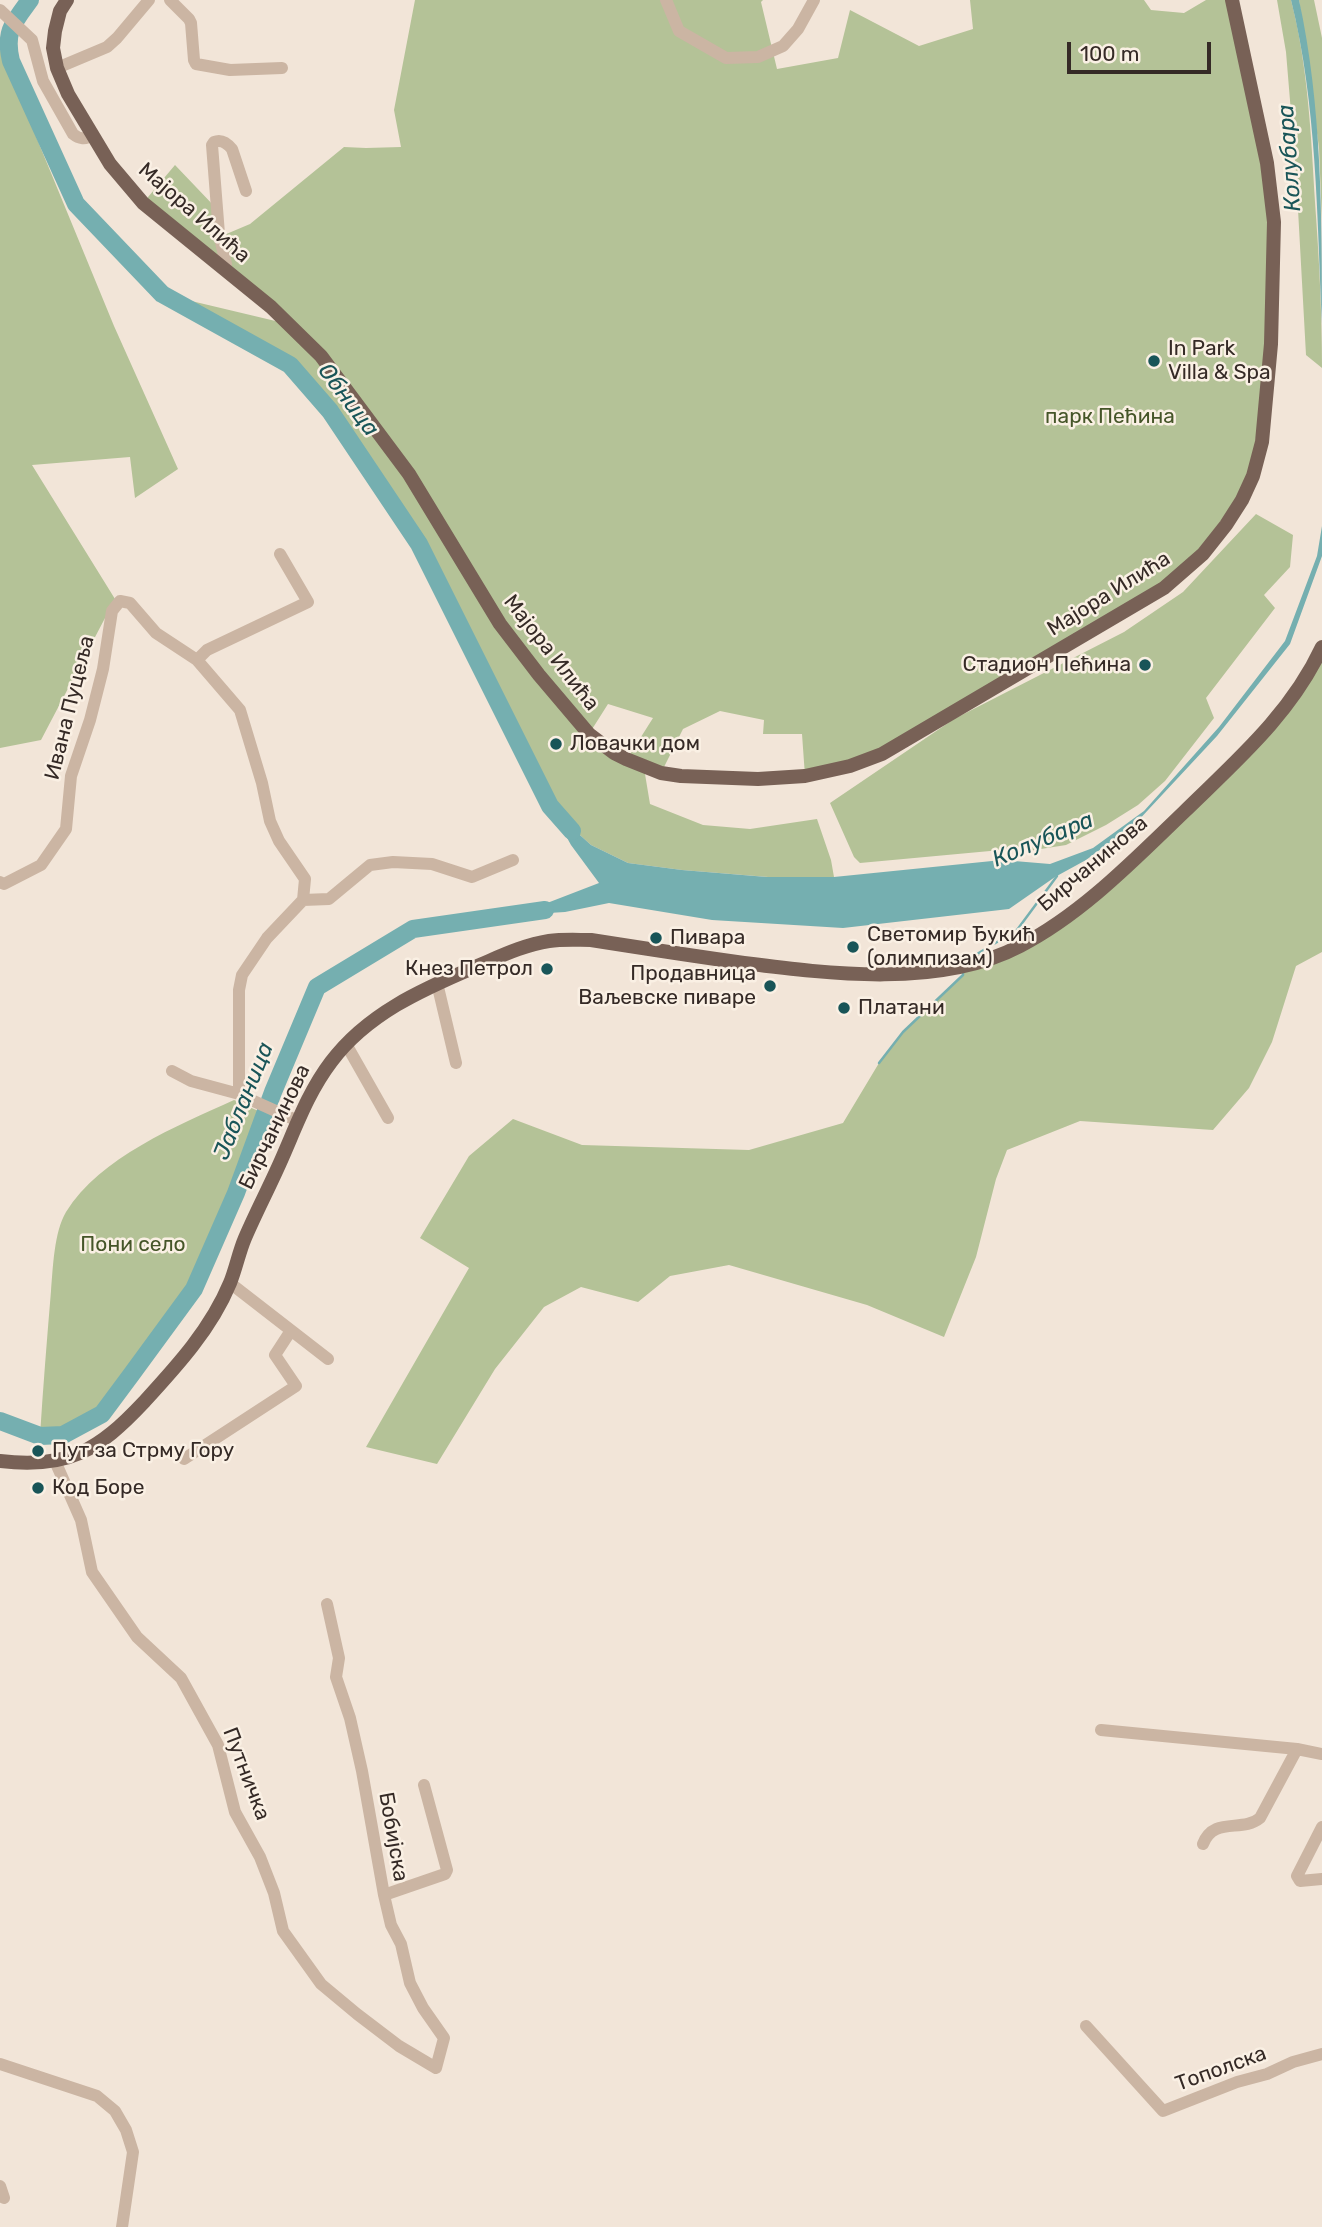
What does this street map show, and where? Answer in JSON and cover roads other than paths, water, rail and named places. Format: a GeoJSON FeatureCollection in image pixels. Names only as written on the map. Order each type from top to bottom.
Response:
{"type":"FeatureCollection","features":[{"type":"Feature","properties":{"kind":"main road","name":"Мајора Илића"},"geometry":{"type":"LineString","coordinates":[[67,0],[55,31],[53,48],[57,68],[110,164],[144,203],[271,307],[321,356],[410,474],[500,624],[574,718],[614,754],[644,767],[681,776],[758,779],[805,776],[837,770],[882,754],[1164,588],[1203,554],[1227,525],[1253,475],[1262,442],[1271,344],[1274,222],[1267,163],[1232,0]]}},
{"type":"Feature","properties":{"kind":"main road","name":"Бирчанинова"},"geometry":{"type":"LineString","coordinates":[[61,1460],[103,1441],[123,1423],[159,1386],[203,1332],[230,1283],[245,1238],[317,1082],[346,1044],[369,1023],[397,1004],[437,983],[518,949],[565,940],[592,940],[795,970],[861,975],[946,969],[1002,955],[1055,925],[1104,886],[1163,832],[1283,713],[1304,682],[1322,647]]}},
{"type":"Feature","properties":{"kind":"main road"},"geometry":{"type":"LineString","coordinates":[[0,1461],[35,1463],[61,1460]]}},
{"type":"Feature","properties":{"kind":"street"},"geometry":{"type":"LineString","coordinates":[[57,68],[107,47],[149,0]]}},
{"type":"Feature","properties":{"kind":"street"},"geometry":{"type":"LineString","coordinates":[[170,0],[190,19],[194,60],[197,64],[230,71],[282,68]]}},
{"type":"Feature","properties":{"kind":"street"},"geometry":{"type":"LineString","coordinates":[[666,0],[679,32],[726,58],[758,57],[783,46],[798,29],[814,0]]}},
{"type":"Feature","properties":{"kind":"street"},"geometry":{"type":"LineString","coordinates":[[0,10],[27,34],[34,44],[47,89],[73,134],[80,138],[89,138],[92,135]]}},
{"type":"Feature","properties":{"kind":"street"},"geometry":{"type":"LineString","coordinates":[[225,270],[219,234],[212,145],[214,142],[223,141],[232,149],[246,191]]}},
{"type":"Feature","properties":{"kind":"street"},"geometry":{"type":"LineString","coordinates":[[197,660],[206,650],[308,602],[280,554]]}},
{"type":"Feature","properties":{"kind":"street","name":"Ивана Пуцеља"},"geometry":{"type":"LineString","coordinates":[[0,883],[4,884],[41,865],[66,829],[71,776],[90,720],[103,669],[112,611],[120,601],[130,604],[156,633],[197,660],[240,710],[262,783],[270,821],[279,841],[305,878],[303,900]]}},
{"type":"Feature","properties":{"kind":"street"},"geometry":{"type":"LineString","coordinates":[[243,1093],[239,990],[242,975],[267,938],[303,900],[329,899],[370,865],[393,862],[432,864],[472,877],[513,860]]}},
{"type":"Feature","properties":{"kind":"street"},"geometry":{"type":"LineString","coordinates":[[437,983],[456,1063]]}},
{"type":"Feature","properties":{"kind":"street"},"geometry":{"type":"LineString","coordinates":[[346,1044],[388,1118]]}},
{"type":"Feature","properties":{"kind":"street"},"geometry":{"type":"LineString","coordinates":[[172,1071],[191,1081],[243,1093],[298,1121]]}},
{"type":"Feature","properties":{"kind":"street"},"geometry":{"type":"LineString","coordinates":[[230,1283],[328,1359]]}},
{"type":"Feature","properties":{"kind":"street"},"geometry":{"type":"LineString","coordinates":[[184,1459],[296,1386],[275,1355],[290,1332]]}},
{"type":"Feature","properties":{"kind":"street","name":"Путничка"},"geometry":{"type":"LineString","coordinates":[[61,1460],[81,1520],[92,1572],[137,1637],[181,1678],[218,1745],[235,1812],[260,1857],[274,1893],[283,1931],[321,1984],[399,2046],[436,2068]]}},
{"type":"Feature","properties":{"kind":"street","name":"Бобијска"},"geometry":{"type":"LineString","coordinates":[[327,1604],[340,1658],[335,1676],[350,1718],[362,1771],[391,1925],[401,1944],[410,1983],[444,2038],[436,2068]]}},
{"type":"Feature","properties":{"kind":"street"},"geometry":{"type":"LineString","coordinates":[[1101,1730],[1297,1749],[1322,1754]]}},
{"type":"Feature","properties":{"kind":"street"},"geometry":{"type":"LineString","coordinates":[[1203,1844],[1209,1833],[1217,1828],[1252,1823],[1261,1818],[1297,1749]]}},
{"type":"Feature","properties":{"kind":"street"},"geometry":{"type":"LineString","coordinates":[[384,1895],[444,1874],[447,1870],[424,1785]]}},
{"type":"Feature","properties":{"kind":"street"},"geometry":{"type":"LineString","coordinates":[[1322,1827],[1297,1876],[1300,1881],[1322,1879]]}},
{"type":"Feature","properties":{"kind":"street","name":"Тополска"},"geometry":{"type":"LineString","coordinates":[[1086,2026],[1163,2111],[1237,2082],[1322,2054]]}},
{"type":"Feature","properties":{"kind":"street"},"geometry":{"type":"LineString","coordinates":[[0,2064],[96,2096],[115,2112],[126,2130],[133,2151],[122,2227]]}},
{"type":"Feature","properties":{"kind":"water"},"geometry":{"type":"Polygon","coordinates":[[[1291,0],[1299,0],[1307,40],[1316,120],[1321,202],[1322,324],[1311,120],[1300,39],[1291,0]]]}},
{"type":"Feature","properties":{"kind":"water"},"geometry":{"type":"Polygon","coordinates":[[[1322,526],[1322,556],[1290,644],[1217,736],[1135,824],[1086,860],[1055,877],[1009,909],[843,928],[712,920],[609,903],[565,912],[516,915],[599,883],[571,845],[551,809],[591,845],[628,863],[767,877],[834,877],[1002,860],[1050,864],[1093,848],[1144,811],[1219,727],[1285,641],[1317,556],[1322,526]]]}},
{"type":"Feature","properties":{"kind":"waterway","name":"Обница"},"geometry":{"type":"LineString","coordinates":[[30,0],[9,35],[11,61],[76,204],[162,294],[290,365],[330,411],[419,544],[550,806],[572,831]]}},
{"type":"Feature","properties":{"kind":"waterway"},"geometry":{"type":"LineString","coordinates":[[972,957],[1017,930],[1057,876]]}},
{"type":"Feature","properties":{"kind":"waterway","name":"Јабланица"},"geometry":{"type":"LineString","coordinates":[[0,1421],[40,1436],[63,1435],[102,1414],[194,1289],[236,1193],[273,1092],[317,987],[413,929],[545,910]]}},
{"type":"Feature","properties":{"kind":"waterway"},"geometry":{"type":"LineString","coordinates":[[879,1063],[903,1032],[963,975],[963,971]]}},
{"type":"Feature","properties":{"kind":"place","name":"In Park Villa & Spa"},"geometry":{"type":"Point","coordinates":[1154,361]}},
{"type":"Feature","properties":{"kind":"place","name":"Стадион Пећина"},"geometry":{"type":"Point","coordinates":[1145,665]}},
{"type":"Feature","properties":{"kind":"place","name":"Ловачки дом"},"geometry":{"type":"Point","coordinates":[556,744]}},
{"type":"Feature","properties":{"kind":"place","name":"Пивара"},"geometry":{"type":"Point","coordinates":[656,938]}},
{"type":"Feature","properties":{"kind":"place","name":"Светомир Ђукић (олимпизам)"},"geometry":{"type":"Point","coordinates":[853,947]}},
{"type":"Feature","properties":{"kind":"place","name":"Кнез Петрол"},"geometry":{"type":"Point","coordinates":[547,969]}},
{"type":"Feature","properties":{"kind":"place","name":"Продавница Ваљевске пиваре"},"geometry":{"type":"Point","coordinates":[770,986]}},
{"type":"Feature","properties":{"kind":"place","name":"Платани"},"geometry":{"type":"Point","coordinates":[844,1008]}},
{"type":"Feature","properties":{"kind":"place","name":"Пут за Стрму Гору"},"geometry":{"type":"Point","coordinates":[38,1451]}},
{"type":"Feature","properties":{"kind":"place","name":"Код Боре"},"geometry":{"type":"Point","coordinates":[38,1488]}},
{"type":"Feature","properties":{"kind":"water label","name":"Колубара"},"geometry":{"type":"Point","coordinates":[1290,158]}},
{"type":"Feature","properties":{"kind":"water label","name":"Колубара"},"geometry":{"type":"Point","coordinates":[1043,840]}},
{"type":"Feature","properties":{"kind":"park label","name":"парк Пећина"},"geometry":{"type":"Point","coordinates":[1110,417]}},
{"type":"Feature","properties":{"kind":"park label","name":"Пони село"},"geometry":{"type":"Point","coordinates":[133,1245]}}]}
